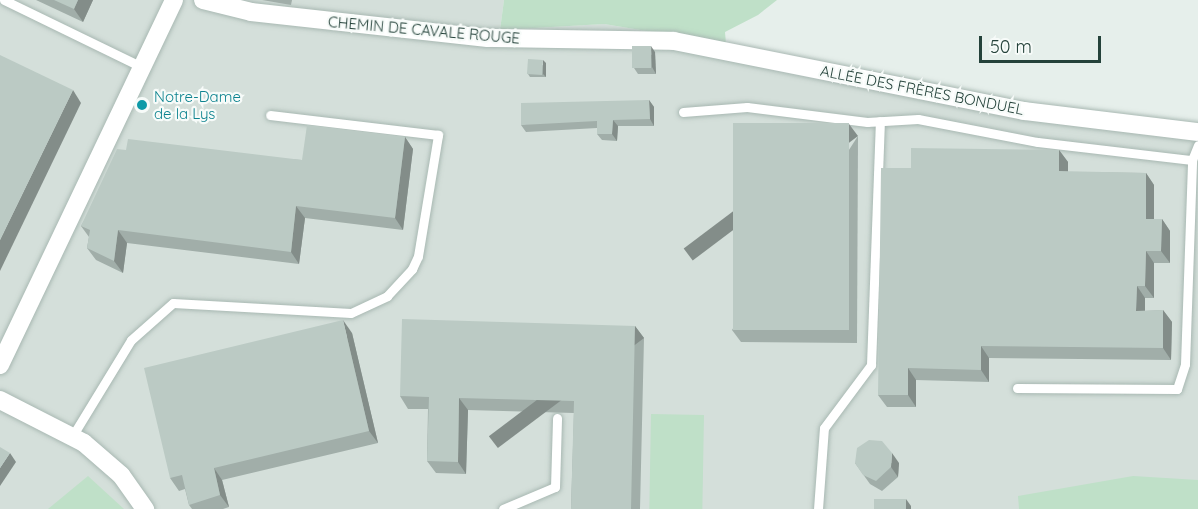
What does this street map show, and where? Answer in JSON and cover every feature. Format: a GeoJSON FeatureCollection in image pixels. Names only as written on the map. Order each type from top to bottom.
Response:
{"type":"FeatureCollection","features":[{"type":"Feature","properties":{"kind":"street"},"geometry":{"type":"LineString","coordinates":[[0,365],[174,0]]}},
{"type":"Feature","properties":{"kind":"street","name":"CHEMIN DE CAVALE ROUGE"},"geometry":{"type":"LineString","coordinates":[[203,0],[252,12],[488,38],[648,40]]}},
{"type":"Feature","properties":{"kind":"street","name":"ALLÉE DES FRÈRES BONDUEL"},"geometry":{"type":"LineString","coordinates":[[648,40],[714,47],[1024,111],[1198,132]]}},
{"type":"Feature","properties":{"kind":"street"},"geometry":{"type":"LineString","coordinates":[[0,400],[73,435],[109,463],[145,509]]}},
{"type":"Feature","properties":{"kind":"lane"},"geometry":{"type":"LineString","coordinates":[[4,0],[142,67]]}},
{"type":"Feature","properties":{"kind":"lane"},"geometry":{"type":"LineString","coordinates":[[683,112],[747,107],[879,121],[918,119],[1038,142],[1192,160]]}},
{"type":"Feature","properties":{"kind":"lane"},"geometry":{"type":"LineString","coordinates":[[73,435],[131,340],[173,303],[351,313],[387,296],[412,268],[418,256],[438,135],[270,115]]}},
{"type":"Feature","properties":{"kind":"lane"},"geometry":{"type":"LineString","coordinates":[[818,509],[824,428],[871,365],[879,121]]}},
{"type":"Feature","properties":{"kind":"lane"},"geometry":{"type":"LineString","coordinates":[[1017,388],[1177,389],[1185,364],[1192,160],[1198,145]]}},
{"type":"Feature","properties":{"kind":"lane"},"geometry":{"type":"LineString","coordinates":[[503,509],[555,487],[557,418]]}},
{"type":"Feature","properties":{"kind":"shaded area"},"geometry":{"type":"Polygon","coordinates":[[[0,0],[504,0],[500,30],[604,24],[726,44],[1028,105],[1198,125],[1198,509],[0,509],[0,0]]]}},
{"type":"Feature","properties":{"kind":"green space"},"geometry":{"type":"Polygon","coordinates":[[[504,0],[777,0],[758,15],[725,32],[726,44],[604,24],[500,30],[504,0]]]}},
{"type":"Feature","properties":{"kind":"green space"},"geometry":{"type":"Polygon","coordinates":[[[651,414],[704,415],[702,509],[649,509],[651,414]]]}},
{"type":"Feature","properties":{"kind":"green space"},"geometry":{"type":"Polygon","coordinates":[[[88,476],[124,509],[48,509],[88,476]]]}},
{"type":"Feature","properties":{"kind":"green space"},"geometry":{"type":"Polygon","coordinates":[[[1133,476],[1198,480],[1198,509],[1019,509],[1018,496],[1133,476]]]}},
{"type":"Feature","properties":{"kind":"building"},"geometry":{"type":"Polygon","coordinates":[[[54,0],[78,0],[74,9],[54,0]]]}},
{"type":"Feature","properties":{"kind":"building"},"geometry":{"type":"Polygon","coordinates":[[[632,46],[651,46],[651,68],[632,68],[632,46]]]}},
{"type":"Feature","properties":{"kind":"building"},"geometry":{"type":"Polygon","coordinates":[[[0,55],[73,90],[0,240],[0,55]]]}},
{"type":"Feature","properties":{"kind":"building"},"geometry":{"type":"Polygon","coordinates":[[[528,59],[543,60],[542,75],[527,74],[528,59]]]}},
{"type":"Feature","properties":{"kind":"building"},"geometry":{"type":"Polygon","coordinates":[[[649,100],[650,119],[613,120],[612,134],[597,134],[597,121],[521,125],[521,103],[649,100]]]}},
{"type":"Feature","properties":{"kind":"building"},"geometry":{"type":"Polygon","coordinates":[[[733,123],[849,123],[849,330],[733,330],[733,123]]]}},
{"type":"Feature","properties":{"kind":"building"},"geometry":{"type":"Polygon","coordinates":[[[307,125],[405,137],[395,218],[296,206],[291,252],[118,230],[114,261],[87,248],[90,230],[81,226],[117,149],[126,150],[128,139],[302,160],[307,125]]]}},
{"type":"Feature","properties":{"kind":"building"},"geometry":{"type":"Polygon","coordinates":[[[911,148],[1059,150],[1059,171],[1146,173],[1146,219],[1162,219],[1161,251],[1146,251],[1145,286],[1137,286],[1136,311],[1163,310],[1163,348],[981,346],[981,370],[908,368],[908,395],[878,395],[881,168],[911,168],[911,148]]]}},
{"type":"Feature","properties":{"kind":"building"},"geometry":{"type":"Polygon","coordinates":[[[402,319],[635,326],[631,509],[571,509],[574,401],[459,398],[458,462],[427,461],[429,397],[400,396],[402,319]]]}},
{"type":"Feature","properties":{"kind":"building"},"geometry":{"type":"Polygon","coordinates":[[[343,320],[369,431],[214,468],[220,495],[189,505],[182,475],[170,478],[144,368],[343,320]]]}},
{"type":"Feature","properties":{"kind":"building"},"geometry":{"type":"Polygon","coordinates":[[[869,440],[882,441],[892,453],[891,467],[876,481],[863,475],[855,463],[857,448],[869,440]]]}},
{"type":"Feature","properties":{"kind":"building"},"geometry":{"type":"Polygon","coordinates":[[[0,447],[10,453],[0,468],[0,447]]]}},
{"type":"Feature","properties":{"kind":"building"},"geometry":{"type":"Polygon","coordinates":[[[874,499],[906,499],[906,509],[874,509],[874,499]]]}},
{"type":"Feature","properties":{"kind":"place","name":"Notre-Dame de la Lys"},"geometry":{"type":"Point","coordinates":[142,105]}}]}
